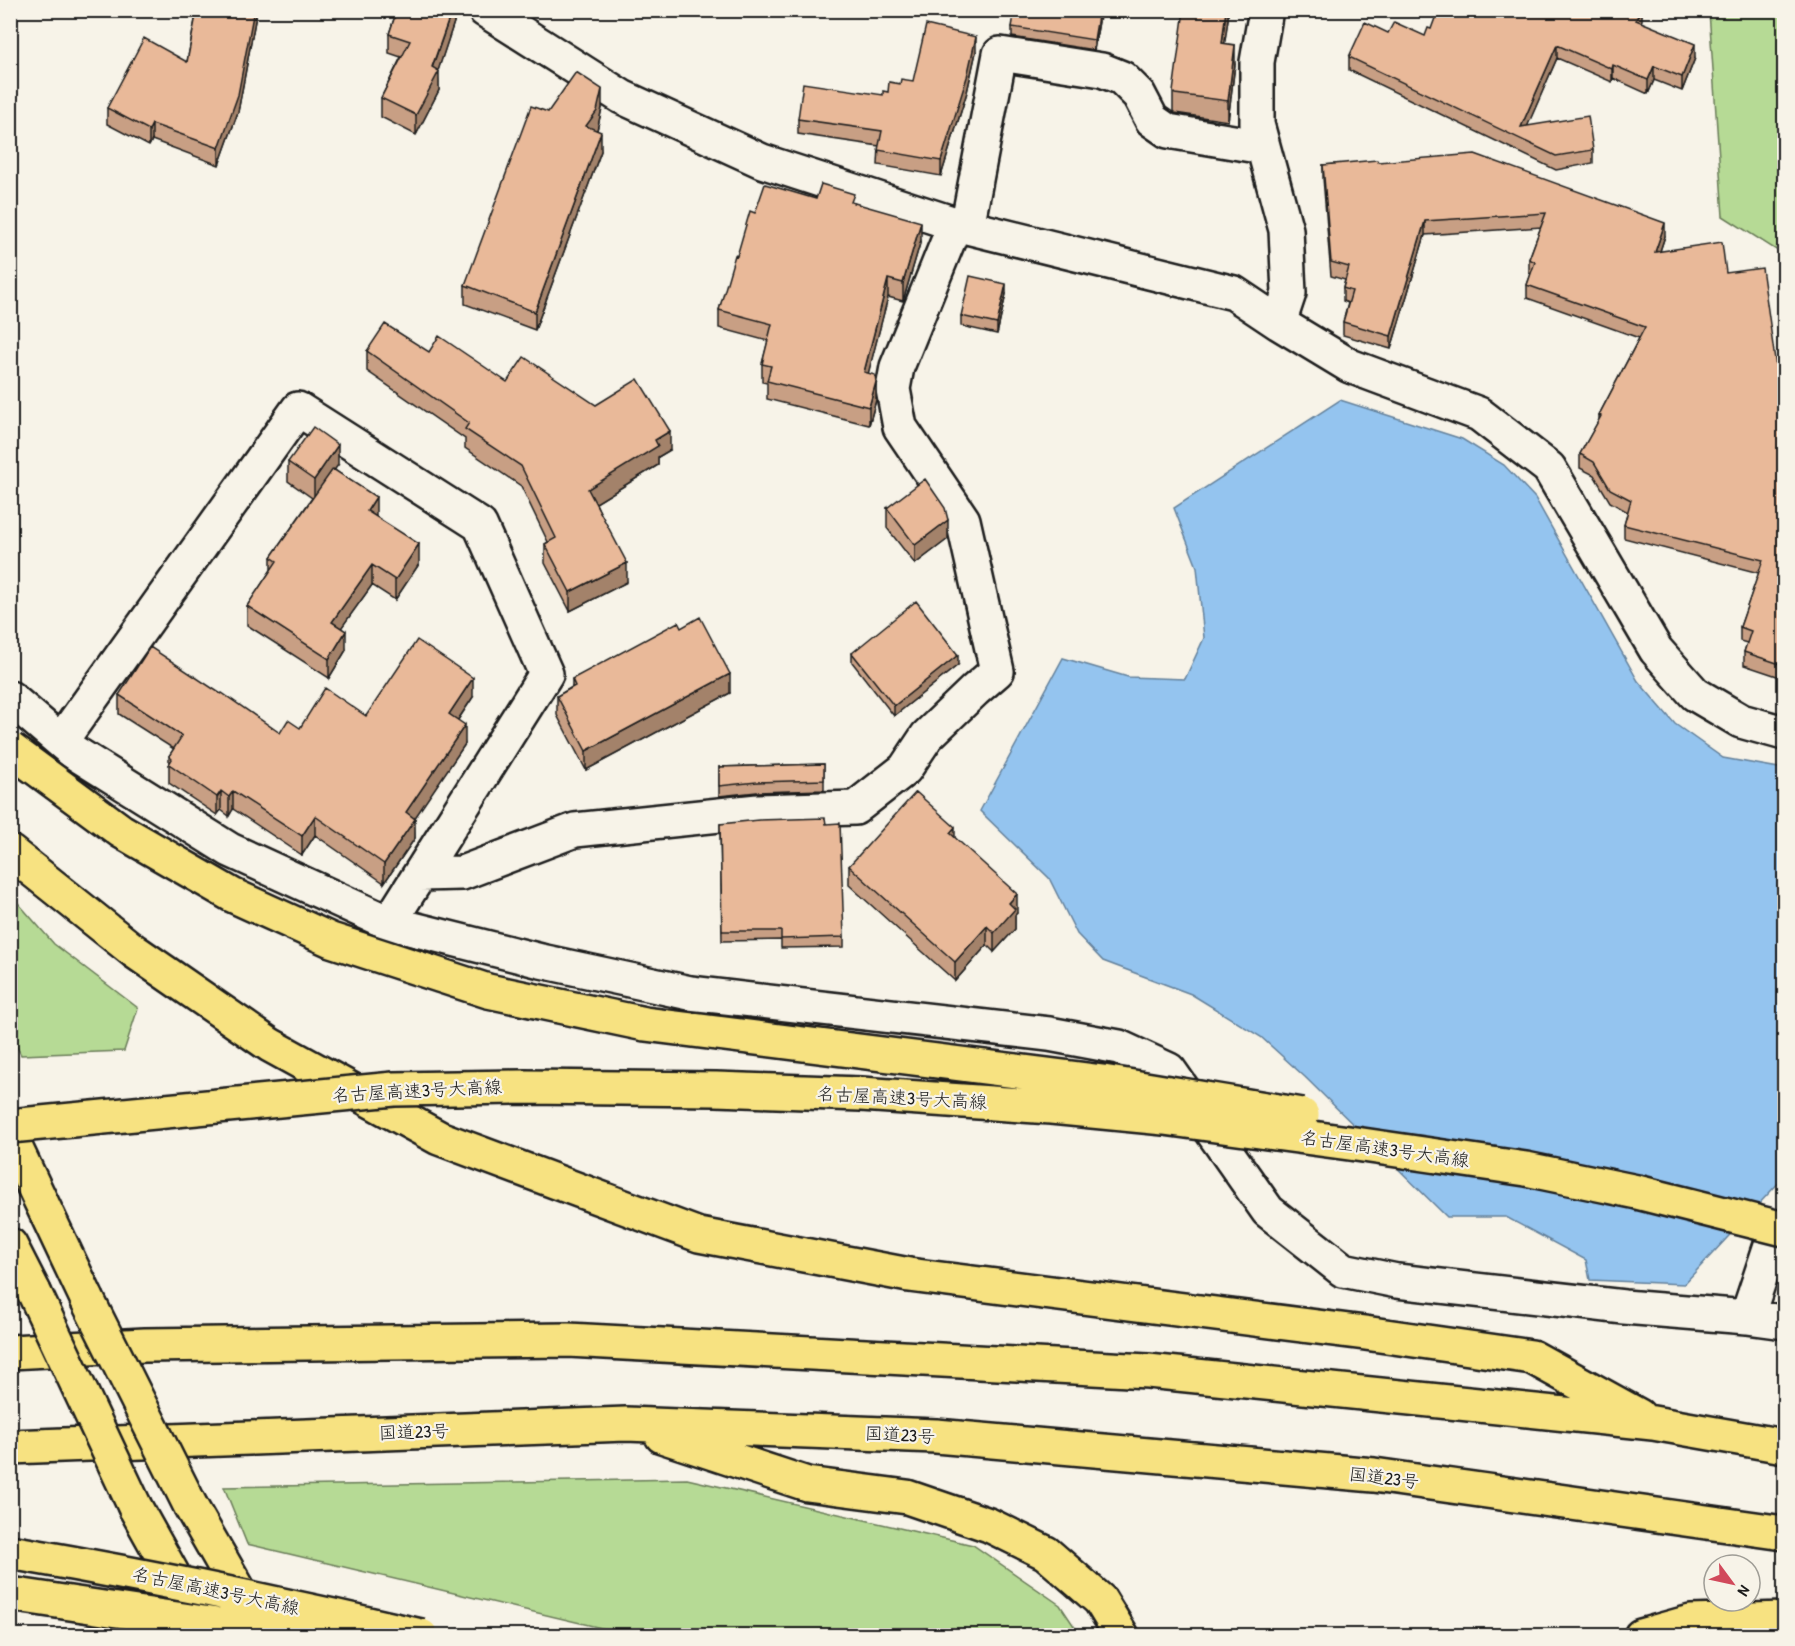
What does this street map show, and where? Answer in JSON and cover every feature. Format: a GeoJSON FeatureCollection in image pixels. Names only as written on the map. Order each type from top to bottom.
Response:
{"type":"FeatureCollection","features":[{"type":"Feature","properties":{"kind":"highway"},"geometry":{"type":"LineString","coordinates":[[10,748],[121,831],[232,895],[331,940],[488,991],[645,1024],[1103,1082],[1323,1118],[1526,1169]]}},
{"type":"Feature","properties":{"kind":"highway"},"geometry":{"type":"LineString","coordinates":[[10,852],[134,951],[270,1045],[439,1138],[699,1235],[909,1275],[1365,1333],[1532,1357],[1653,1423]]}},
{"type":"Feature","properties":{"kind":"highway","name":"名古屋高速3号大高線"},"geometry":{"type":"LineString","coordinates":[[10,1126],[394,1089],[524,1087],[727,1089],[861,1094],[1074,1109],[1210,1124],[1349,1143],[1526,1169],[1637,1192],[1785,1229]]}},
{"type":"Feature","properties":{"kind":"highway"},"geometry":{"type":"LineString","coordinates":[[10,1136],[87,1299],[191,1507],[265,1635]]}},
{"type":"Feature","properties":{"kind":"highway"},"geometry":{"type":"LineString","coordinates":[[10,1245],[135,1507],[207,1635]]}},
{"type":"Feature","properties":{"kind":"highway"},"geometry":{"type":"LineString","coordinates":[[10,1352],[145,1345],[568,1340],[1148,1371],[1653,1423],[1785,1446]]}},
{"type":"Feature","properties":{"kind":"highway"},"geometry":{"type":"LineString","coordinates":[[626,1424],[807,1484],[907,1497],[989,1525],[1046,1552],[1100,1600],[1122,1635]]}},
{"type":"Feature","properties":{"kind":"highway","name":"国道23号"},"geometry":{"type":"LineString","coordinates":[[10,1448],[626,1424],[936,1436],[1374,1475],[1785,1533]]}},
{"type":"Feature","properties":{"kind":"highway","name":"名古屋高速3号大高線"},"geometry":{"type":"LineString","coordinates":[[10,1552],[128,1572],[421,1635]]}},
{"type":"Feature","properties":{"kind":"highway"},"geometry":{"type":"LineString","coordinates":[[10,1594],[217,1625],[335,1635]]}},
{"type":"Feature","properties":{"kind":"highway"},"geometry":{"type":"LineString","coordinates":[[1641,1635],[1691,1622],[1785,1619]]}},
{"type":"Feature","properties":{"kind":"street"},"geometry":{"type":"LineString","coordinates":[[486,10],[622,97],[762,160],[961,225],[1234,293],[1278,323],[1350,366],[1479,414],[1549,468],[1656,650],[1695,694],[1741,721],[1785,733]]}},
{"type":"Feature","properties":{"kind":"street"},"geometry":{"type":"LineString","coordinates":[[1266,10],[1257,62],[1257,124],[1286,230],[1289,293],[1278,323]]}},
{"type":"Feature","properties":{"kind":"street"},"geometry":{"type":"LineString","coordinates":[[420,874],[462,873],[575,830],[758,811],[855,808],[905,769],[927,736],[997,671],[963,520],[900,427],[892,389],[897,367],[961,225],[1000,54],[1102,70],[1122,78],[1139,95],[1152,120],[1168,131],[1263,147]]}},
{"type":"Feature","properties":{"kind":"street"},"geometry":{"type":"LineString","coordinates":[[61,741],[298,409],[480,525],[546,674],[388,923]]}},
{"type":"Feature","properties":{"kind":"street"},"geometry":{"type":"LineString","coordinates":[[10,698],[72,751],[230,850],[388,923],[541,961],[690,993],[1049,1034],[1119,1047],[1169,1070],[1268,1211],[1342,1270],[1419,1283],[1624,1307],[1785,1322]]}},
{"type":"Feature","properties":{"kind":"street"},"geometry":{"type":"LineString","coordinates":[[1748,1317],[1772,1242],[1785,1229]]}},
{"type":"Feature","properties":{"kind":"green space"},"geometry":{"type":"Polygon","coordinates":[[[1709,11],[1784,11],[1784,255],[1723,216],[1709,11]]]}},
{"type":"Feature","properties":{"kind":"green space"},"geometry":{"type":"Polygon","coordinates":[[[11,895],[54,944],[138,1008],[124,1051],[21,1055],[11,1034],[11,895]]]}},
{"type":"Feature","properties":{"kind":"green space"},"geometry":{"type":"Polygon","coordinates":[[[687,1479],[973,1545],[1060,1605],[1080,1635],[631,1635],[247,1544],[224,1487],[687,1479]]]}},
{"type":"Feature","properties":{"kind":"water"},"geometry":{"type":"Polygon","coordinates":[[[1340,400],[1462,439],[1504,465],[1535,498],[1638,681],[1675,724],[1723,758],[1784,769],[1784,1177],[1684,1284],[1590,1280],[1586,1260],[1506,1217],[1447,1217],[1305,1077],[1261,1037],[1191,994],[1103,961],[1077,934],[1049,878],[980,811],[1063,658],[1128,677],[1185,679],[1204,638],[1197,567],[1174,508],[1340,400]]]}},
{"type":"Feature","properties":{"kind":"building"},"geometry":{"type":"Polygon","coordinates":[[[197,10],[254,10],[238,95],[219,148],[152,124],[149,130],[107,108],[144,38],[187,62],[197,10]]]}},
{"type":"Feature","properties":{"kind":"building"},"geometry":{"type":"Polygon","coordinates":[[[397,10],[452,10],[432,67],[439,71],[416,115],[381,98],[410,41],[389,34],[397,10]]]}},
{"type":"Feature","properties":{"kind":"building"},"geometry":{"type":"Polygon","coordinates":[[[1015,10],[1099,10],[1094,40],[1012,27],[1015,10]]]}},
{"type":"Feature","properties":{"kind":"building"},"geometry":{"type":"Polygon","coordinates":[[[1184,10],[1226,10],[1222,43],[1235,45],[1228,101],[1173,92],[1184,10]]]}},
{"type":"Feature","properties":{"kind":"building"},"geometry":{"type":"Polygon","coordinates":[[[1438,10],[1640,10],[1636,20],[1695,44],[1682,77],[1654,66],[1648,80],[1613,65],[1612,69],[1557,45],[1521,127],[1588,116],[1593,150],[1556,156],[1349,57],[1365,22],[1388,33],[1394,22],[1425,36],[1428,28],[1431,29],[1438,10]]]}},
{"type":"Feature","properties":{"kind":"building"},"geometry":{"type":"Polygon","coordinates":[[[926,25],[976,37],[967,77],[941,161],[878,150],[882,131],[798,119],[803,83],[883,95],[883,91],[888,92],[889,82],[900,84],[901,79],[913,81],[926,25]]]}},
{"type":"Feature","properties":{"kind":"building"},"geometry":{"type":"Polygon","coordinates":[[[576,72],[602,89],[597,111],[586,126],[601,132],[535,312],[465,285],[531,106],[548,112],[576,72]]]}},
{"type":"Feature","properties":{"kind":"building"},"geometry":{"type":"Polygon","coordinates":[[[1475,154],[1665,223],[1655,252],[1722,242],[1726,273],[1762,268],[1776,367],[1785,369],[1785,660],[1783,665],[1744,652],[1751,631],[1740,627],[1763,560],[1624,525],[1631,500],[1610,489],[1594,462],[1580,454],[1645,327],[1527,285],[1535,262],[1529,259],[1546,213],[1425,221],[1391,336],[1343,322],[1352,291],[1343,288],[1349,267],[1331,262],[1323,165],[1475,154]]]}},
{"type":"Feature","properties":{"kind":"building"},"geometry":{"type":"Polygon","coordinates":[[[765,184],[816,199],[821,184],[854,194],[851,202],[921,222],[903,283],[888,279],[864,372],[875,375],[876,382],[869,407],[767,381],[771,366],[762,364],[772,324],[719,310],[750,211],[755,213],[765,184]]]}},
{"type":"Feature","properties":{"kind":"building"},"geometry":{"type":"Polygon","coordinates":[[[970,276],[1006,284],[997,324],[961,316],[970,276]]]}},
{"type":"Feature","properties":{"kind":"building"},"geometry":{"type":"Polygon","coordinates":[[[385,324],[429,352],[439,336],[507,382],[524,357],[596,405],[638,379],[670,431],[655,440],[658,446],[588,489],[627,563],[570,592],[545,544],[556,538],[521,466],[465,429],[469,423],[367,351],[385,324]]]}},
{"type":"Feature","properties":{"kind":"building"},"geometry":{"type":"Polygon","coordinates":[[[313,427],[338,445],[314,480],[288,462],[313,427]]]}},
{"type":"Feature","properties":{"kind":"building"},"geometry":{"type":"Polygon","coordinates":[[[333,469],[376,497],[367,511],[419,544],[395,580],[372,565],[332,622],[346,631],[329,659],[247,606],[277,561],[271,557],[333,469]]]}},
{"type":"Feature","properties":{"kind":"building"},"geometry":{"type":"Polygon","coordinates":[[[925,479],[945,508],[948,520],[915,545],[887,508],[925,479]]]}},
{"type":"Feature","properties":{"kind":"building"},"geometry":{"type":"Polygon","coordinates":[[[916,601],[958,655],[894,706],[852,653],[916,601]]]}},
{"type":"Feature","properties":{"kind":"building"},"geometry":{"type":"Polygon","coordinates":[[[700,617],[730,674],[586,751],[557,696],[575,686],[572,679],[678,622],[681,628],[700,617]]]}},
{"type":"Feature","properties":{"kind":"building"},"geometry":{"type":"Polygon","coordinates":[[[417,640],[473,678],[449,714],[465,725],[406,812],[415,819],[384,864],[315,816],[302,836],[233,791],[229,797],[221,791],[217,797],[169,764],[172,759],[169,756],[182,736],[119,695],[150,647],[280,733],[288,720],[300,728],[325,688],[366,716],[417,640]]]}},
{"type":"Feature","properties":{"kind":"building"},"geometry":{"type":"Polygon","coordinates":[[[824,764],[824,780],[757,782],[719,786],[719,767],[824,764]]]}},
{"type":"Feature","properties":{"kind":"building"},"geometry":{"type":"Polygon","coordinates":[[[916,792],[955,827],[950,833],[1017,894],[1009,903],[1015,909],[994,933],[987,926],[955,962],[849,866],[916,792]]]}},
{"type":"Feature","properties":{"kind":"building"},"geometry":{"type":"Polygon","coordinates":[[[825,818],[826,824],[840,823],[844,937],[781,939],[781,931],[722,931],[720,824],[825,818]]]}}]}
